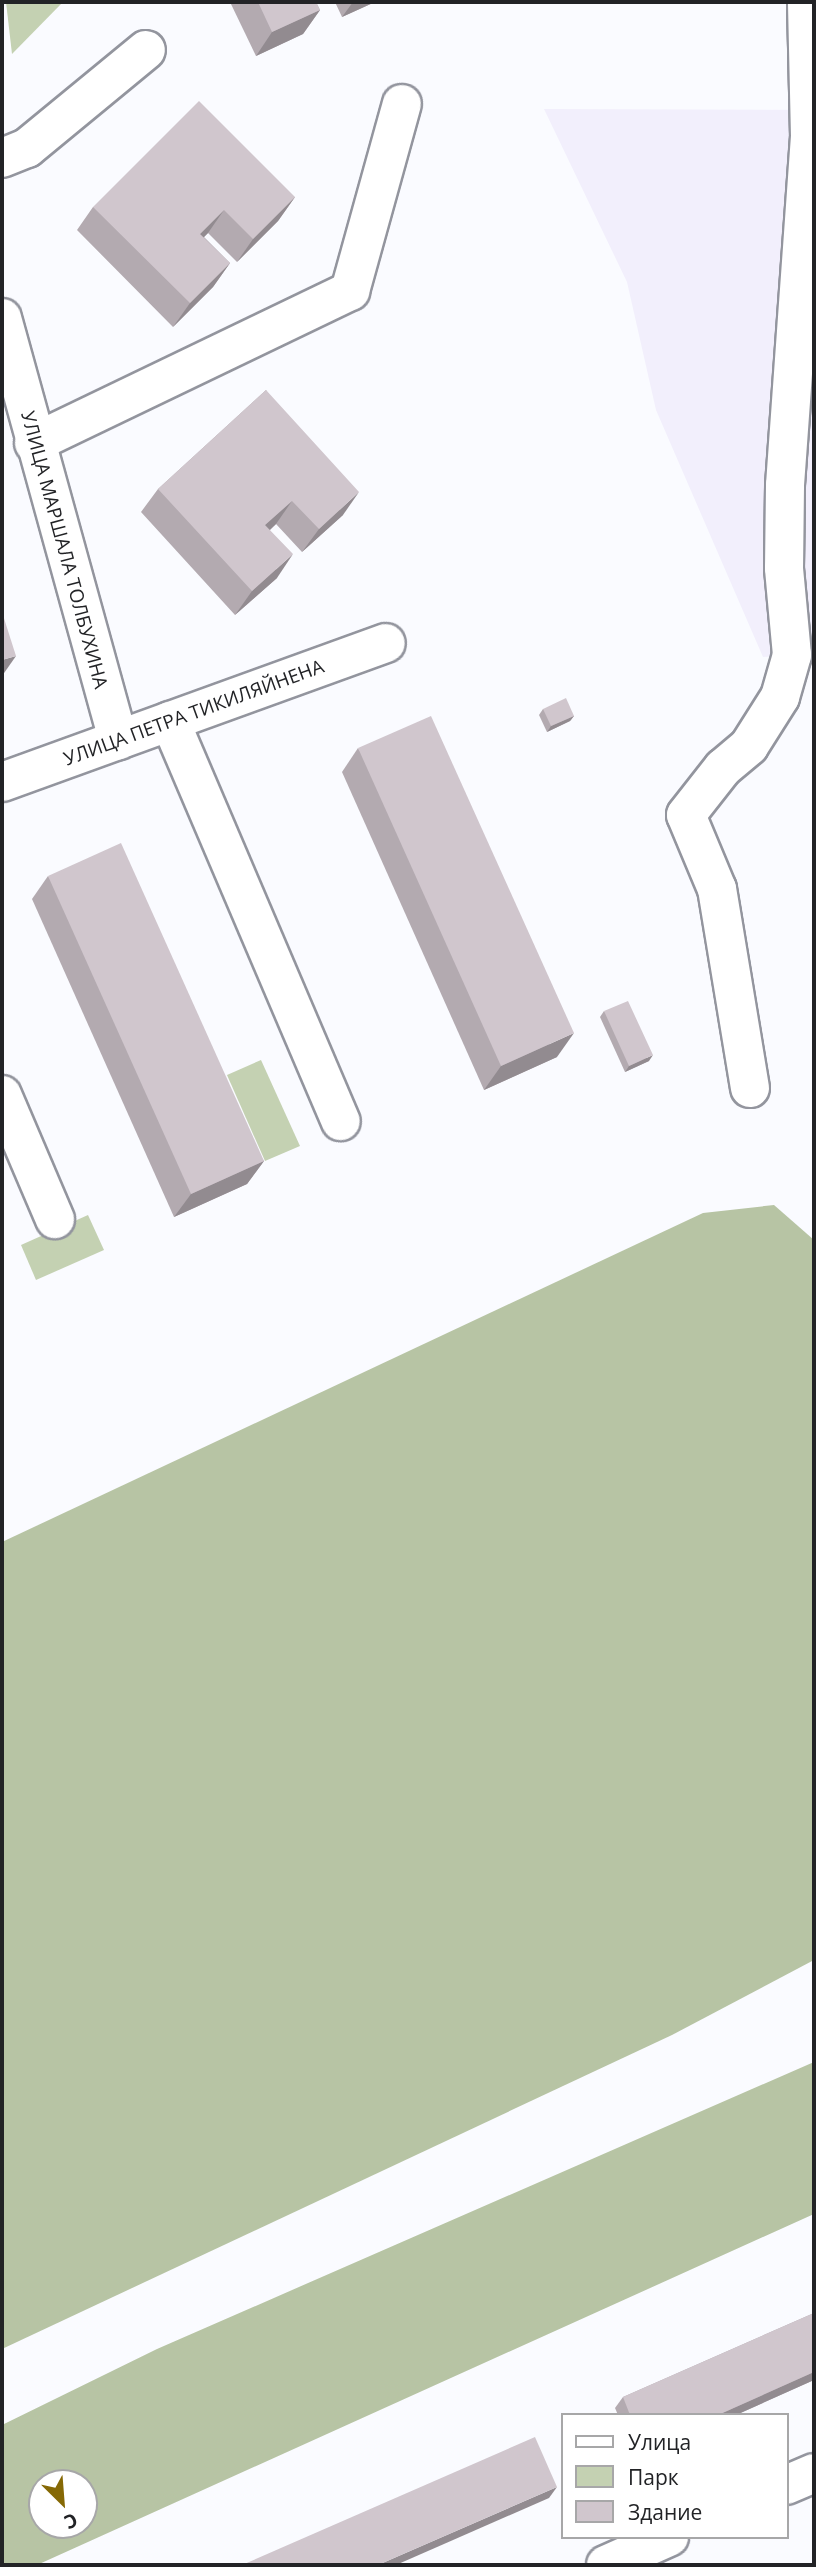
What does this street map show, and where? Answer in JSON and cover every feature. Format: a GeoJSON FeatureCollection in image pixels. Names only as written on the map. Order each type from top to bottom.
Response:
{"type":"FeatureCollection","features":[{"type":"Feature","properties":{"kind":"street"},"geometry":{"type":"LineString","coordinates":[[750,1088],[717,889],[686,815],[723,768],[749,746],[780,697],[792,655],[784,568],[785,485],[810,136],[807,2]]}},
{"type":"Feature","properties":{"kind":"street"},"geometry":{"type":"LineString","coordinates":[[2,158],[27,148],[146,50]]}},
{"type":"Feature","properties":{"kind":"street"},"geometry":{"type":"LineString","coordinates":[[34,443],[350,291],[402,104]]}},
{"type":"Feature","properties":{"kind":"street","name":"УЛИЦА МАРШАЛА ТОЛБУХИНА"},"geometry":{"type":"LineString","coordinates":[[2,318],[34,443],[118,740]]}},
{"type":"Feature","properties":{"kind":"street","name":"УЛИЦА ПЕТРА ТИКИЛЯЙНЕНА"},"geometry":{"type":"LineString","coordinates":[[2,782],[386,643]]}},
{"type":"Feature","properties":{"kind":"street"},"geometry":{"type":"LineString","coordinates":[[170,721],[341,1121]]}},
{"type":"Feature","properties":{"kind":"street"},"geometry":{"type":"LineString","coordinates":[[2,1095],[55,1219]]}},
{"type":"Feature","properties":{"kind":"street"},"geometry":{"type":"LineString","coordinates":[[788,2484],[814,2473]]}},
{"type":"Feature","properties":{"kind":"street"},"geometry":{"type":"LineString","coordinates":[[606,2565],[664,2539]]}},
{"type":"Feature","properties":{"kind":"shaded area"},"geometry":{"type":"Polygon","coordinates":[[[544,109],[814,110],[814,654],[763,657],[656,410],[627,282],[544,109]]]}},
{"type":"Feature","properties":{"kind":"green space"},"geometry":{"type":"Polygon","coordinates":[[[6,2],[63,2],[12,54],[6,2]]]}},
{"type":"Feature","properties":{"kind":"green space"},"geometry":{"type":"Polygon","coordinates":[[[261,1060],[300,1146],[265,1161],[227,1075],[261,1060]]]}},
{"type":"Feature","properties":{"kind":"green space"},"geometry":{"type":"Polygon","coordinates":[[[774,1205],[814,1240],[814,1960],[672,2035],[2,2349],[2,1542],[703,1213],[774,1205]]]}},
{"type":"Feature","properties":{"kind":"green space"},"geometry":{"type":"Polygon","coordinates":[[[88,1215],[104,1250],[36,1280],[21,1245],[88,1215]]]}},
{"type":"Feature","properties":{"kind":"green space"},"geometry":{"type":"Polygon","coordinates":[[[814,2062],[814,2214],[98,2537],[98,2469],[28,2469],[28,2539],[95,2539],[37,2565],[2,2565],[2,2425],[157,2349],[814,2062]]]}},
{"type":"Feature","properties":{"kind":"building"},"geometry":{"type":"Polygon","coordinates":[[[258,2],[316,2],[320,10],[272,32],[258,2]]]}},
{"type":"Feature","properties":{"kind":"building"},"geometry":{"type":"Polygon","coordinates":[[[199,101],[295,197],[253,239],[224,210],[200,234],[230,263],[190,303],[93,207],[199,101]]]}},
{"type":"Feature","properties":{"kind":"building"},"geometry":{"type":"Polygon","coordinates":[[[266,390],[359,492],[319,529],[292,501],[265,525],[293,554],[252,591],[158,489],[266,390]]]}},
{"type":"Feature","properties":{"kind":"building"},"geometry":{"type":"Polygon","coordinates":[[[2,612],[16,656],[2,660],[2,612]]]}},
{"type":"Feature","properties":{"kind":"building"},"geometry":{"type":"Polygon","coordinates":[[[566,698],[574,716],[551,726],[543,709],[566,698]]]}},
{"type":"Feature","properties":{"kind":"building"},"geometry":{"type":"Polygon","coordinates":[[[431,716],[574,1033],[501,1066],[358,748],[431,716]]]}},
{"type":"Feature","properties":{"kind":"building"},"geometry":{"type":"Polygon","coordinates":[[[121,843],[264,1161],[191,1194],[48,876],[121,843]]]}},
{"type":"Feature","properties":{"kind":"building"},"geometry":{"type":"Polygon","coordinates":[[[628,1001],[653,1055],[629,1066],[604,1011],[628,1001]]]}},
{"type":"Feature","properties":{"kind":"building"},"geometry":{"type":"Polygon","coordinates":[[[814,2313],[814,2372],[722,2413],[629,2413],[623,2397],[814,2313]]]}},
{"type":"Feature","properties":{"kind":"building"},"geometry":{"type":"Polygon","coordinates":[[[535,2437],[557,2487],[378,2565],[242,2565],[535,2437]]]}}]}
